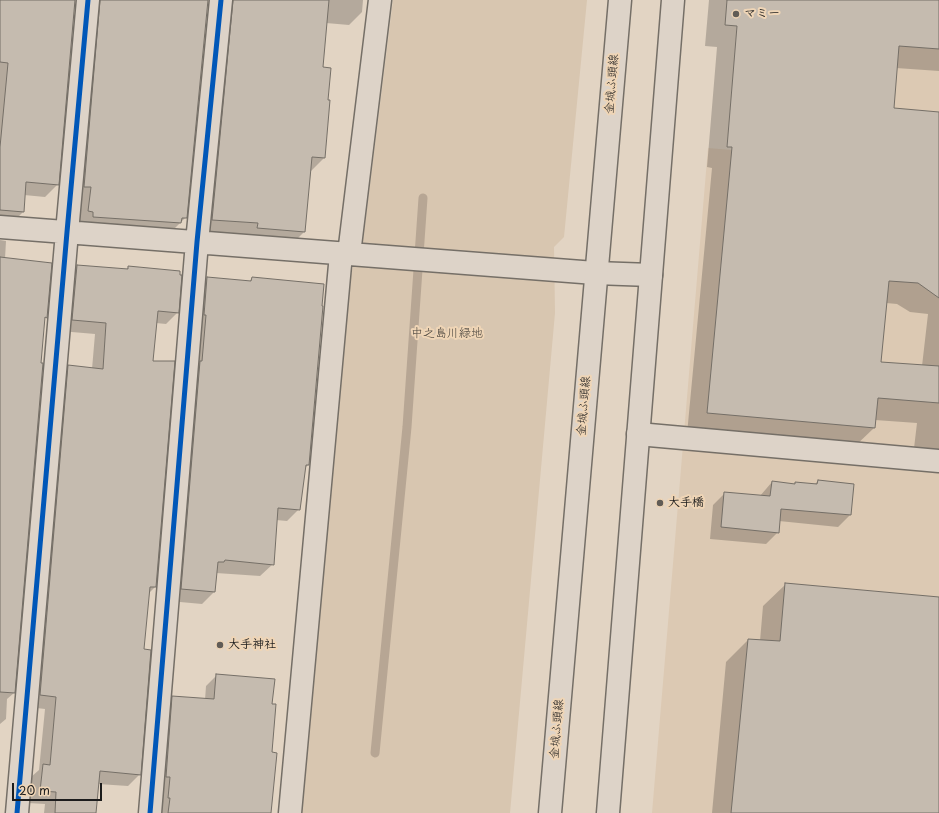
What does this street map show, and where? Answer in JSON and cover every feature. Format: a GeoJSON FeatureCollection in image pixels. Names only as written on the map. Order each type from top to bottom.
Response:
{"type":"FeatureCollection","features":[{"type":"Feature","properties":{"kind":"street"},"geometry":{"type":"LineString","coordinates":[[17,813],[88,0]]}},
{"type":"Feature","properties":{"kind":"street"},"geometry":{"type":"LineString","coordinates":[[150,813],[197,242],[221,0]]}},
{"type":"Feature","properties":{"kind":"street"},"geometry":{"type":"LineString","coordinates":[[290,813],[345,254],[380,0]]}},
{"type":"Feature","properties":{"kind":"street","name":"金城ふ頭線"},"geometry":{"type":"LineString","coordinates":[[550,813],[595,273],[620,0]]}},
{"type":"Feature","properties":{"kind":"street"},"geometry":{"type":"LineString","coordinates":[[608,813],[673,0]]}},
{"type":"Feature","properties":{"kind":"street"},"geometry":{"type":"LineString","coordinates":[[0,227],[595,273],[651,274]]}},
{"type":"Feature","properties":{"kind":"street"},"geometry":{"type":"LineString","coordinates":[[638,434],[939,461]]}},
{"type":"Feature","properties":{"kind":"shaded area"},"geometry":{"type":"Polygon","coordinates":[[[840,0],[939,0],[939,813],[652,813],[708,148],[828,158],[840,0]]]}},
{"type":"Feature","properties":{"kind":"green space","name":"中之島川緑地"},"geometry":{"type":"Polygon","coordinates":[[[393,0],[587,0],[564,237],[554,247],[555,313],[510,813],[299,813],[344,299],[365,225],[393,0]]]}},
{"type":"Feature","properties":{"kind":"building"},"geometry":{"type":"Polygon","coordinates":[[[0,0],[75,0],[59,185],[26,182],[24,212],[0,210],[0,147],[8,63],[0,62],[0,0]]]}},
{"type":"Feature","properties":{"kind":"building"},"geometry":{"type":"Polygon","coordinates":[[[100,0],[208,0],[187,218],[182,218],[181,223],[93,217],[93,212],[88,211],[91,187],[84,187],[100,0]]]}},
{"type":"Feature","properties":{"kind":"building"},"geometry":{"type":"Polygon","coordinates":[[[233,0],[329,0],[323,67],[331,68],[325,158],[312,157],[305,232],[257,228],[258,223],[212,220],[233,0]]]}},
{"type":"Feature","properties":{"kind":"building"},"geometry":{"type":"Polygon","coordinates":[[[727,0],[939,0],[939,49],[899,46],[894,108],[939,112],[939,298],[918,283],[889,281],[881,362],[939,366],[939,403],[878,398],[875,428],[707,413],[732,147],[727,147],[737,26],[725,25],[727,0]]]}},
{"type":"Feature","properties":{"kind":"building"},"geometry":{"type":"Polygon","coordinates":[[[0,257],[52,263],[41,363],[43,363],[15,693],[0,692],[0,257]]]}},
{"type":"Feature","properties":{"kind":"building"},"geometry":{"type":"Polygon","coordinates":[[[77,265],[128,269],[128,266],[180,271],[180,275],[182,275],[179,313],[158,311],[153,361],[175,361],[156,587],[150,587],[144,649],[151,650],[141,775],[100,771],[96,813],[55,813],[56,792],[40,791],[43,764],[50,765],[56,697],[40,695],[68,365],[103,369],[106,323],[72,320],[77,265]]]}},
{"type":"Feature","properties":{"kind":"building"},"geometry":{"type":"Polygon","coordinates":[[[207,277],[251,281],[252,277],[324,284],[309,465],[306,465],[300,510],[278,508],[274,565],[225,560],[224,562],[218,562],[215,592],[181,589],[200,361],[202,361],[206,315],[204,315],[207,277]]]}},
{"type":"Feature","properties":{"kind":"building"},"geometry":{"type":"Polygon","coordinates":[[[818,480],[854,484],[851,515],[781,509],[779,533],[721,527],[724,492],[770,496],[772,481],[795,484],[795,482],[817,484],[818,480]]]}},
{"type":"Feature","properties":{"kind":"building"},"geometry":{"type":"Polygon","coordinates":[[[785,583],[939,597],[939,813],[731,813],[748,639],[780,641],[785,583]]]}},
{"type":"Feature","properties":{"kind":"building"},"geometry":{"type":"Polygon","coordinates":[[[216,674],[275,679],[272,704],[276,704],[272,752],[277,753],[271,813],[168,813],[170,777],[166,777],[172,696],[214,699],[216,674]]]}},
{"type":"Feature","properties":{"kind":"waterway"},"geometry":{"type":"LineString","coordinates":[[375,753],[407,427],[423,198]]}},
{"type":"Feature","properties":{"kind":"cycle path"},"geometry":{"type":"LineString","coordinates":[[17,813],[88,0]]}},
{"type":"Feature","properties":{"kind":"cycle path"},"geometry":{"type":"LineString","coordinates":[[150,813],[197,242],[221,0]]}},
{"type":"Feature","properties":{"kind":"place","name":"マミー"},"geometry":{"type":"Point","coordinates":[736,14]}},
{"type":"Feature","properties":{"kind":"place","name":"大手橋"},"geometry":{"type":"Point","coordinates":[660,503]}},
{"type":"Feature","properties":{"kind":"place","name":"大手神社"},"geometry":{"type":"Point","coordinates":[220,645]}}]}
